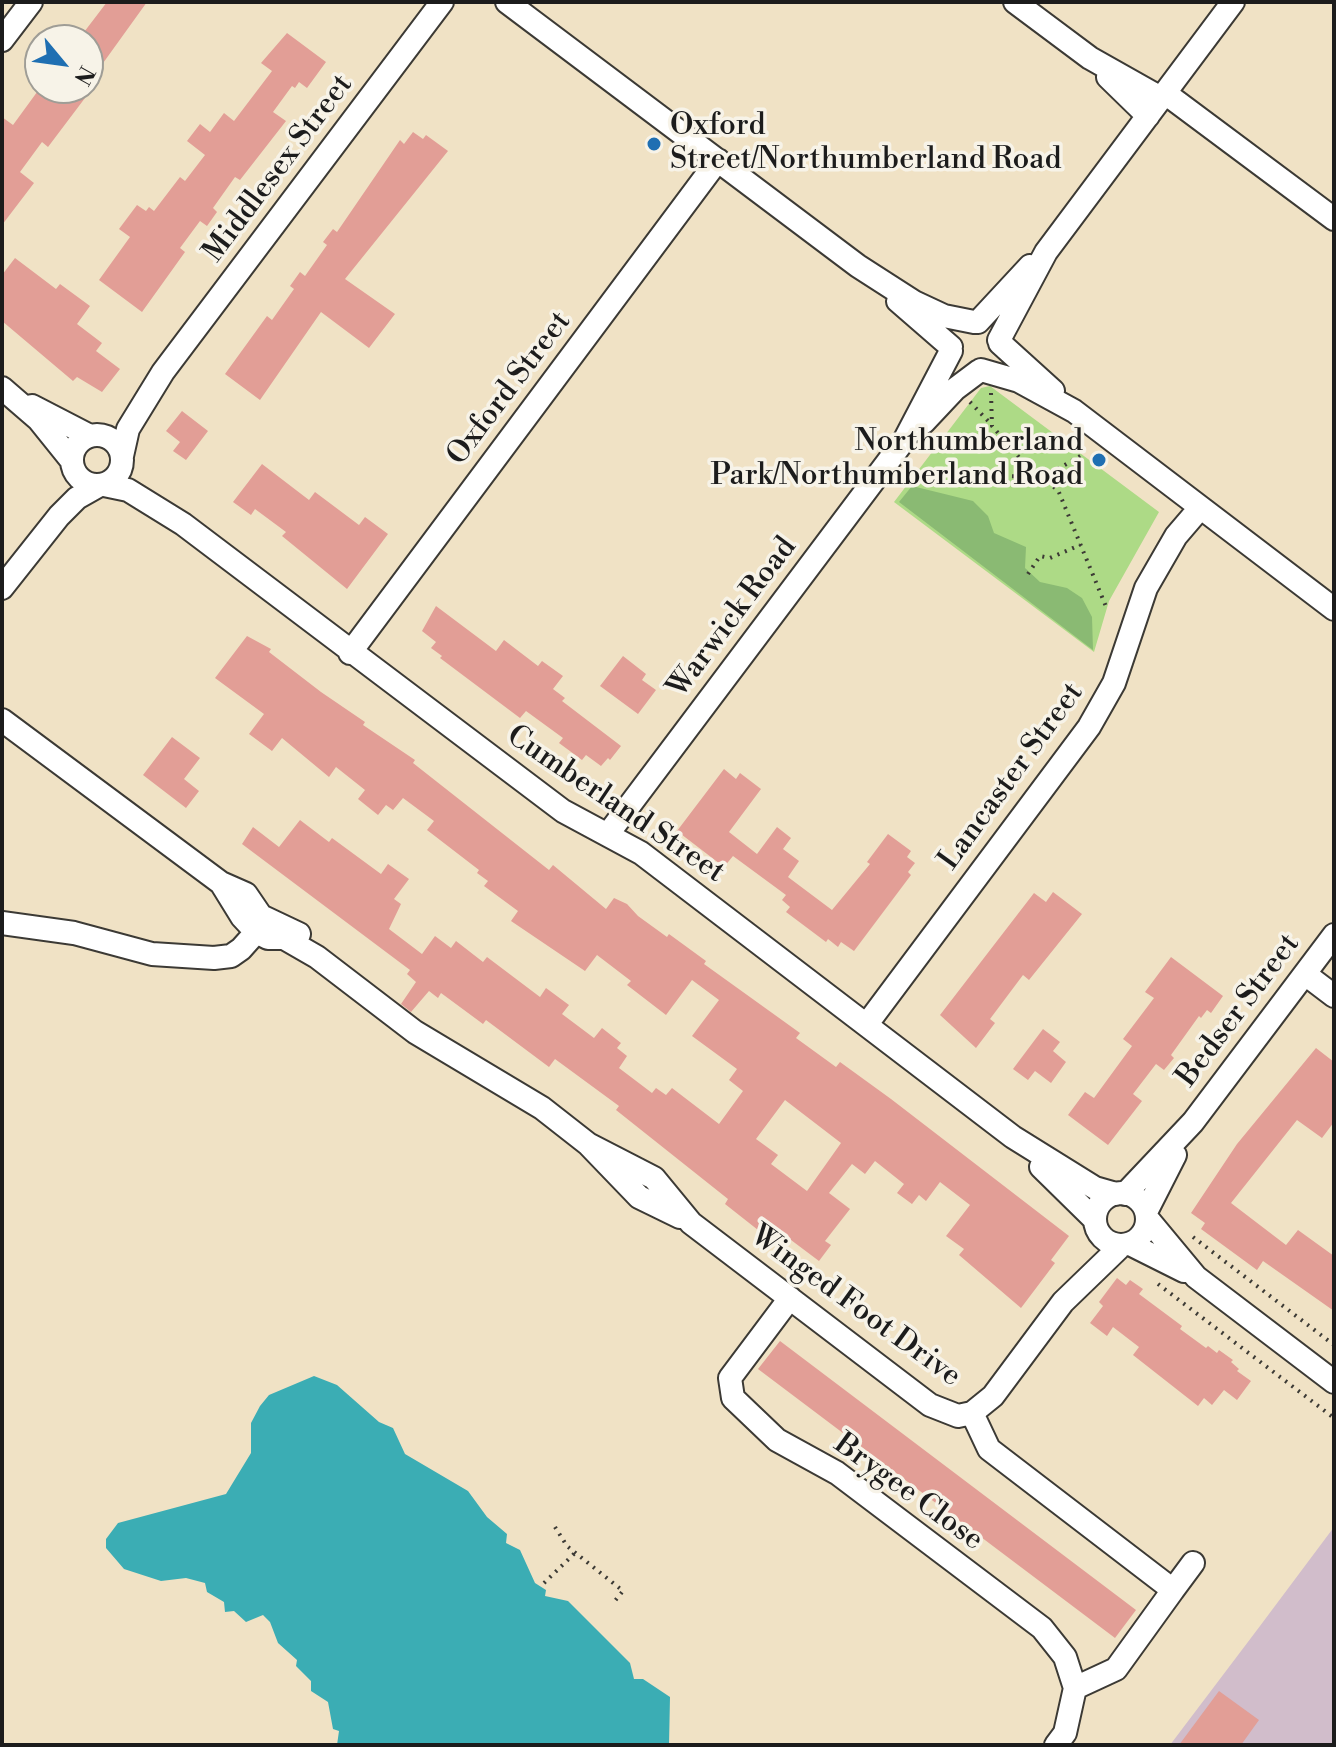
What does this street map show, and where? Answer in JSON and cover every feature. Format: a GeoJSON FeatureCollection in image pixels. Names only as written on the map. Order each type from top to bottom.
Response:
{"type":"FeatureCollection","features":[{"type":"Feature","properties":{"kind":"street"},"geometry":{"type":"LineString","coordinates":[[2,40],[31,2]]}},
{"type":"Feature","properties":{"kind":"street","name":"Middlesex Street"},"geometry":{"type":"LineString","coordinates":[[123,458],[128,429],[163,372],[442,2]]}},
{"type":"Feature","properties":{"kind":"street"},"geometry":{"type":"LineString","coordinates":[[507,2],[858,266],[914,302],[944,316],[991,328],[999,342],[1074,411],[1334,609]]}},
{"type":"Feature","properties":{"kind":"street"},"geometry":{"type":"LineString","coordinates":[[1015,2],[1090,58],[1334,219]]}},
{"type":"Feature","properties":{"kind":"street"},"geometry":{"type":"LineString","coordinates":[[983,376],[994,363],[999,342],[1046,252],[1233,2]]}},
{"type":"Feature","properties":{"kind":"street","name":"Oxford Street"},"geometry":{"type":"LineString","coordinates":[[350,653],[718,160]]}},
{"type":"Feature","properties":{"kind":"street"},"geometry":{"type":"LineString","coordinates":[[951,349],[960,327],[976,322],[1012,282],[1046,252]]}},
{"type":"Feature","properties":{"kind":"street"},"geometry":{"type":"LineString","coordinates":[[858,266],[951,349],[964,368],[983,376],[1019,381],[1074,411]]}},
{"type":"Feature","properties":{"kind":"street","name":"Warwick Road"},"geometry":{"type":"LineString","coordinates":[[905,439],[951,349]]}},
{"type":"Feature","properties":{"kind":"street","name":"Middlesex Street"},"geometry":{"type":"LineString","coordinates":[[94,435],[163,372]]}},
{"type":"Feature","properties":{"kind":"street","name":"Warwick Road"},"geometry":{"type":"LineString","coordinates":[[608,834],[905,439],[955,389],[983,376]]}},
{"type":"Feature","properties":{"kind":"street"},"geometry":{"type":"LineString","coordinates":[[3,585],[36,542],[77,498],[117,476],[123,458],[117,443],[94,435],[8,392]]}},
{"type":"Feature","properties":{"kind":"street"},"geometry":{"type":"LineString","coordinates":[[8,392],[53,436],[84,482],[102,485]]}},
{"type":"Feature","properties":{"kind":"street"},"geometry":{"type":"LineString","coordinates":[[36,542],[72,465],[76,445],[94,435]]}},
{"type":"Feature","properties":{"kind":"street","name":"Cumberland Street"},"geometry":{"type":"LineString","coordinates":[[123,458],[183,524]]}},
{"type":"Feature","properties":{"kind":"street","name":"Cumberland Street"},"geometry":{"type":"LineString","coordinates":[[102,485],[128,490],[183,524],[563,811],[641,853],[1013,1137],[1095,1188],[1121,1194]]}},
{"type":"Feature","properties":{"kind":"street","name":"Lancaster Street"},"geometry":{"type":"LineString","coordinates":[[867,1024],[1089,727],[1114,683],[1146,588],[1176,536],[1200,508]]}},
{"type":"Feature","properties":{"kind":"street"},"geometry":{"type":"LineString","coordinates":[[2,923],[30,925],[152,954],[193,958],[231,956],[261,926],[221,883],[4,721]]}},
{"type":"Feature","properties":{"kind":"street","name":"Winged Foot Drive"},"geometry":{"type":"LineString","coordinates":[[261,926],[268,938],[284,938],[317,957],[415,1032],[529,1100],[588,1144],[639,1197],[691,1223],[930,1405],[958,1416],[972,1413],[989,1449],[1173,1590]]}},
{"type":"Feature","properties":{"kind":"street","name":"Bedser Street"},"geometry":{"type":"LineString","coordinates":[[1121,1194],[1193,1122],[1334,935]]}},
{"type":"Feature","properties":{"kind":"street"},"geometry":{"type":"LineString","coordinates":[[1305,974],[1334,996]]}},
{"type":"Feature","properties":{"kind":"street","name":"Bedser Street"},"geometry":{"type":"LineString","coordinates":[[1146,1215],[1193,1122]]}},
{"type":"Feature","properties":{"kind":"street","name":"Cumberland Street"},"geometry":{"type":"LineString","coordinates":[[1013,1137],[1097,1225]]}},
{"type":"Feature","properties":{"kind":"street"},"geometry":{"type":"LineString","coordinates":[[972,1413],[993,1396],[1063,1302],[1086,1263],[1101,1203],[1121,1194],[1138,1200],[1146,1215],[1196,1277]]}},
{"type":"Feature","properties":{"kind":"street"},"geometry":{"type":"LineString","coordinates":[[1063,1302],[1103,1259],[1143,1233],[1146,1215]]}},
{"type":"Feature","properties":{"kind":"street"},"geometry":{"type":"LineString","coordinates":[[1097,1225],[1108,1241],[1126,1244],[1196,1277],[1334,1382]]}},
{"type":"Feature","properties":{"kind":"street","name":"Brygee Close"},"geometry":{"type":"LineString","coordinates":[[790,1298],[730,1378],[733,1398],[777,1440],[837,1473],[1042,1628],[1065,1657],[1075,1688]]}},
{"type":"Feature","properties":{"kind":"street"},"geometry":{"type":"LineString","coordinates":[[1056,1745],[1065,1733],[1075,1688],[1116,1669],[1193,1563]]}},
{"type":"Feature","properties":{"kind":"path"},"geometry":{"type":"LineString","coordinates":[[983,376],[992,426]]}},
{"type":"Feature","properties":{"kind":"path"},"geometry":{"type":"LineString","coordinates":[[970,402],[1031,471],[1044,477],[1058,490],[1107,609]]}},
{"type":"Feature","properties":{"kind":"path"},"geometry":{"type":"LineString","coordinates":[[916,474],[1044,477],[1082,455]]}},
{"type":"Feature","properties":{"kind":"path"},"geometry":{"type":"LineString","coordinates":[[1028,574],[1040,556],[1050,558],[1080,545]]}},
{"type":"Feature","properties":{"kind":"path"},"geometry":{"type":"LineString","coordinates":[[555,1527],[567,1546],[623,1591],[614,1602]]}},
{"type":"Feature","properties":{"kind":"path"},"geometry":{"type":"LineString","coordinates":[[544,1583],[577,1551]]}},
{"type":"Feature","properties":{"kind":"shaded area"},"geometry":{"type":"Polygon","coordinates":[[[1334,1527],[1334,1745],[1170,1745],[1260,1626],[1334,1527]]]}},
{"type":"Feature","properties":{"kind":"green space"},"geometry":{"type":"Polygon","coordinates":[[[990,386],[1159,512],[1109,601],[1094,652],[894,502],[981,388],[990,386]]]}},
{"type":"Feature","properties":{"kind":"green space"},"geometry":{"type":"Polygon","coordinates":[[[912,486],[973,501],[988,516],[994,533],[1026,547],[1025,568],[1040,582],[1067,588],[1082,598],[1092,617],[1093,650],[899,502],[912,486]]]}},
{"type":"Feature","properties":{"kind":"water"},"geometry":{"type":"Polygon","coordinates":[[[314,1376],[337,1385],[379,1422],[393,1428],[405,1454],[468,1491],[487,1517],[507,1534],[506,1543],[520,1550],[535,1583],[546,1590],[545,1596],[568,1601],[630,1663],[634,1679],[643,1679],[670,1697],[669,1745],[337,1745],[339,1731],[333,1729],[328,1702],[311,1691],[311,1681],[296,1666],[297,1660],[278,1643],[270,1622],[263,1615],[246,1622],[234,1611],[225,1612],[224,1602],[207,1592],[205,1583],[186,1578],[161,1581],[124,1569],[106,1548],[106,1539],[118,1523],[226,1494],[251,1453],[251,1423],[260,1406],[269,1395],[314,1376]]]}},
{"type":"Feature","properties":{"kind":"building"},"geometry":{"type":"Polygon","coordinates":[[[107,2],[147,2],[104,62],[104,24],[90,24],[107,2]]]}},
{"type":"Feature","properties":{"kind":"building"},"geometry":{"type":"Polygon","coordinates":[[[287,33],[326,62],[307,88],[299,82],[295,88],[292,86],[273,112],[286,121],[240,180],[235,177],[213,208],[217,212],[207,226],[200,221],[180,248],[185,252],[142,312],[99,280],[130,237],[119,229],[137,205],[146,211],[149,207],[154,211],[180,177],[185,181],[205,155],[187,141],[200,124],[210,132],[224,113],[234,121],[272,71],[261,63],[287,33]]]}},
{"type":"Feature","properties":{"kind":"building"},"geometry":{"type":"Polygon","coordinates":[[[28,104],[80,104],[48,147],[42,142],[20,172],[34,183],[2,225],[2,117],[13,125],[28,104]]]}},
{"type":"Feature","properties":{"kind":"building"},"geometry":{"type":"Polygon","coordinates":[[[413,132],[423,139],[426,135],[448,151],[345,279],[395,314],[369,348],[321,312],[260,400],[225,374],[267,316],[272,320],[294,289],[290,286],[300,272],[305,276],[327,245],[323,242],[333,229],[337,232],[400,140],[404,144],[413,132]]]}},
{"type":"Feature","properties":{"kind":"building"},"geometry":{"type":"Polygon","coordinates":[[[15,258],[56,289],[60,284],[90,306],[77,324],[102,343],[96,351],[120,369],[102,392],[77,377],[73,381],[2,321],[2,275],[15,258]]]}},
{"type":"Feature","properties":{"kind":"building"},"geometry":{"type":"Polygon","coordinates":[[[182,411],[208,431],[186,460],[173,451],[180,442],[166,431],[182,411]]]}},
{"type":"Feature","properties":{"kind":"building"},"geometry":{"type":"Polygon","coordinates":[[[262,464],[309,500],[315,492],[359,525],[365,517],[388,534],[347,589],[282,536],[286,532],[255,509],[251,515],[233,502],[262,464]]]}},
{"type":"Feature","properties":{"kind":"building"},"geometry":{"type":"Polygon","coordinates":[[[436,606],[496,651],[504,640],[538,666],[542,661],[563,676],[553,689],[565,698],[562,701],[621,746],[610,760],[608,758],[601,766],[586,755],[582,760],[559,743],[563,738],[526,711],[520,718],[440,658],[442,656],[431,648],[436,642],[422,631],[436,606]]]}},
{"type":"Feature","properties":{"kind":"building"},"geometry":{"type":"Polygon","coordinates":[[[247,636],[271,649],[269,652],[365,722],[363,725],[415,760],[413,763],[549,870],[553,865],[606,909],[614,898],[627,904],[638,916],[667,937],[669,934],[706,961],[704,964],[800,1033],[796,1038],[836,1067],[840,1062],[1069,1236],[1051,1260],[1055,1263],[1021,1308],[959,1255],[964,1249],[946,1236],[970,1205],[940,1182],[926,1201],[919,1195],[912,1204],[897,1193],[904,1184],[875,1161],[865,1174],[852,1164],[829,1193],[850,1209],[825,1241],[831,1245],[819,1261],[775,1228],[772,1232],[763,1225],[758,1230],[725,1204],[728,1199],[616,1110],[619,1106],[555,1059],[549,1067],[486,1020],[483,1024],[441,993],[438,998],[429,991],[411,1012],[401,1004],[416,982],[407,974],[410,970],[242,844],[253,827],[279,847],[300,820],[329,842],[332,838],[381,874],[388,864],[409,879],[394,899],[401,904],[389,929],[422,954],[435,936],[451,948],[456,941],[483,962],[487,957],[540,997],[546,988],[569,1005],[562,1014],[594,1038],[602,1028],[621,1043],[617,1048],[627,1056],[619,1068],[652,1093],[656,1088],[666,1095],[672,1088],[719,1124],[743,1091],[729,1080],[737,1069],[692,1036],[719,1000],[692,980],[666,1015],[627,985],[631,981],[597,955],[585,971],[511,921],[518,911],[484,886],[488,881],[477,873],[479,870],[427,830],[434,821],[403,798],[393,810],[386,805],[378,815],[358,799],[365,790],[336,767],[329,777],[282,738],[272,751],[249,734],[264,714],[215,678],[247,636]],[[785,1100],[756,1139],[778,1155],[771,1164],[807,1191],[841,1143],[785,1100]]]}},
{"type":"Feature","properties":{"kind":"building"},"geometry":{"type":"Polygon","coordinates":[[[623,656],[646,674],[642,680],[656,690],[638,714],[600,686],[623,656]]]}},
{"type":"Feature","properties":{"kind":"building"},"geometry":{"type":"Polygon","coordinates":[[[172,737],[200,758],[184,779],[199,791],[186,808],[143,775],[172,737]]]}},
{"type":"Feature","properties":{"kind":"building"},"geometry":{"type":"Polygon","coordinates":[[[724,769],[736,779],[740,773],[761,789],[729,832],[757,854],[777,827],[791,838],[783,849],[799,861],[788,877],[832,910],[870,864],[867,862],[888,834],[911,851],[907,857],[915,863],[908,872],[911,875],[854,951],[841,942],[838,947],[828,939],[826,942],[786,912],[790,907],[782,900],[786,895],[733,856],[724,867],[677,831],[724,769]]]}},
{"type":"Feature","properties":{"kind":"building"},"geometry":{"type":"Polygon","coordinates":[[[1053,892],[1082,914],[1029,980],[1023,975],[990,1019],[995,1023],[976,1048],[940,1015],[1034,893],[1046,902],[1053,892]]]}},
{"type":"Feature","properties":{"kind":"building"},"geometry":{"type":"Polygon","coordinates":[[[1171,957],[1223,996],[1211,1013],[1207,1010],[1201,1018],[1199,1016],[1164,1070],[1156,1064],[1133,1094],[1142,1101],[1108,1145],[1068,1115],[1085,1092],[1094,1098],[1132,1046],[1123,1039],[1154,998],[1145,992],[1171,957]]]}},
{"type":"Feature","properties":{"kind":"building"},"geometry":{"type":"Polygon","coordinates":[[[1043,1029],[1060,1042],[1053,1051],[1066,1062],[1051,1083],[1035,1071],[1028,1080],[1013,1069],[1043,1029]]]}},
{"type":"Feature","properties":{"kind":"building"},"geometry":{"type":"Polygon","coordinates":[[[1316,1048],[1334,1062],[1334,1122],[1322,1138],[1297,1120],[1231,1203],[1286,1245],[1298,1230],[1334,1256],[1334,1311],[1263,1261],[1257,1270],[1201,1229],[1205,1223],[1191,1213],[1237,1144],[1316,1048]]]}},
{"type":"Feature","properties":{"kind":"building"},"geometry":{"type":"Polygon","coordinates":[[[1117,1278],[1126,1285],[1130,1280],[1143,1289],[1139,1294],[1182,1326],[1180,1329],[1206,1348],[1208,1346],[1217,1353],[1219,1350],[1233,1360],[1231,1362],[1239,1369],[1237,1371],[1251,1381],[1237,1400],[1224,1390],[1212,1405],[1204,1398],[1198,1406],[1133,1355],[1139,1347],[1113,1327],[1107,1336],[1090,1323],[1103,1306],[1099,1302],[1117,1278]]]}},
{"type":"Feature","properties":{"kind":"building"},"geometry":{"type":"Polygon","coordinates":[[[780,1341],[1136,1610],[1115,1638],[758,1369],[780,1341]]]}},
{"type":"Feature","properties":{"kind":"building"},"geometry":{"type":"Polygon","coordinates":[[[1219,1691],[1259,1720],[1241,1745],[1179,1745],[1219,1691]]]}},
{"type":"Feature","properties":{"kind":"place","name":"Oxford Street/Northumberland Road"},"geometry":{"type":"Point","coordinates":[654,144]}},
{"type":"Feature","properties":{"kind":"place","name":"Northumberland Park/Northumberland Road"},"geometry":{"type":"Point","coordinates":[1099,460]}}]}
